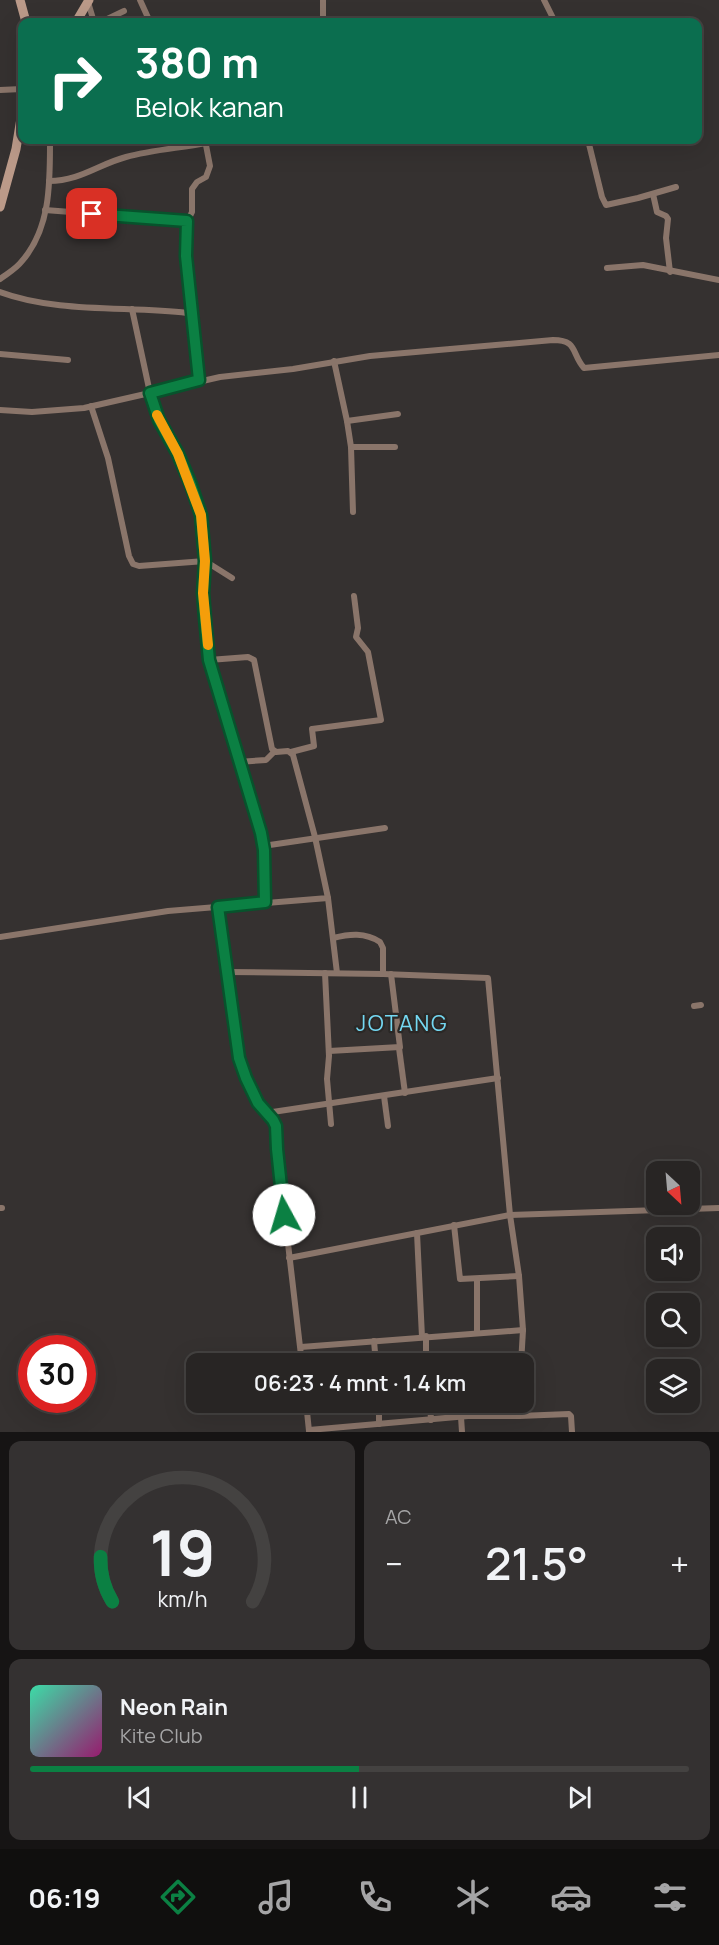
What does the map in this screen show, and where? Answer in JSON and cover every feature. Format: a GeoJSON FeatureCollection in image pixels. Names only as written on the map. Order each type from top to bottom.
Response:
{"type":"FeatureCollection","features":[{"type":"Feature","properties":{"kind":"main road"},"geometry":{"type":"LineString","coordinates":[[20,0],[25,18]]}},
{"type":"Feature","properties":{"kind":"main road"},"geometry":{"type":"LineString","coordinates":[[78,18],[88,1]]}},
{"type":"Feature","properties":{"kind":"main road"},"geometry":{"type":"LineString","coordinates":[[0,207],[18,129]]}},
{"type":"Feature","properties":{"kind":"street"},"geometry":{"type":"LineString","coordinates":[[140,0],[148,18]]}},
{"type":"Feature","properties":{"kind":"street"},"geometry":{"type":"LineString","coordinates":[[323,0],[323,18]]}},
{"type":"Feature","properties":{"kind":"street"},"geometry":{"type":"LineString","coordinates":[[544,0],[553,18]]}},
{"type":"Feature","properties":{"kind":"street"},"geometry":{"type":"LineString","coordinates":[[88,1],[93,18]]}},
{"type":"Feature","properties":{"kind":"street"},"geometry":{"type":"LineString","coordinates":[[109,18],[124,11]]}},
{"type":"Feature","properties":{"kind":"street"},"geometry":{"type":"LineString","coordinates":[[0,90],[18,88]]}},
{"type":"Feature","properties":{"kind":"street"},"geometry":{"type":"LineString","coordinates":[[0,279],[16,268],[30,251],[43,222],[50,181],[50,144]]}},
{"type":"Feature","properties":{"kind":"street"},"geometry":{"type":"LineString","coordinates":[[50,181],[62,181],[76,177],[125,157],[190,144]]}},
{"type":"Feature","properties":{"kind":"street"},"geometry":{"type":"LineString","coordinates":[[199,380],[186,256],[187,221],[192,212],[192,189],[197,182],[207,177],[210,166],[206,144]]}},
{"type":"Feature","properties":{"kind":"street"},"geometry":{"type":"LineString","coordinates":[[589,144],[606,205],[676,187]]}},
{"type":"Feature","properties":{"kind":"street"},"geometry":{"type":"LineString","coordinates":[[653,194],[657,212],[668,219],[666,238],[670,272]]}},
{"type":"Feature","properties":{"kind":"street"},"geometry":{"type":"LineString","coordinates":[[45,210],[187,221]]}},
{"type":"Feature","properties":{"kind":"street"},"geometry":{"type":"LineString","coordinates":[[607,268],[643,265],[670,272],[719,279]]}},
{"type":"Feature","properties":{"kind":"street"},"geometry":{"type":"LineString","coordinates":[[0,292],[25,300],[132,309],[188,312],[191,310]]}},
{"type":"Feature","properties":{"kind":"street"},"geometry":{"type":"LineString","coordinates":[[132,309],[150,393],[159,420],[178,454],[197,503],[203,529],[205,561],[203,593],[209,660],[263,846],[265,902]]}},
{"type":"Feature","properties":{"kind":"street"},"geometry":{"type":"LineString","coordinates":[[0,410],[32,412],[91,406],[199,380],[293,369],[334,361],[412,352],[565,340],[573,347],[584,368],[719,355]]}},
{"type":"Feature","properties":{"kind":"street"},"geometry":{"type":"LineString","coordinates":[[0,354],[68,360]]}},
{"type":"Feature","properties":{"kind":"street"},"geometry":{"type":"LineString","coordinates":[[334,361],[351,447],[353,512]]}},
{"type":"Feature","properties":{"kind":"street"},"geometry":{"type":"LineString","coordinates":[[91,406],[108,458],[129,556],[133,564],[140,566],[205,561],[232,578]]}},
{"type":"Feature","properties":{"kind":"street"},"geometry":{"type":"LineString","coordinates":[[347,421],[398,414]]}},
{"type":"Feature","properties":{"kind":"street"},"geometry":{"type":"LineString","coordinates":[[351,447],[395,447]]}},
{"type":"Feature","properties":{"kind":"street"},"geometry":{"type":"LineString","coordinates":[[238,762],[266,760],[274,752],[291,752],[314,746],[312,729],[381,720],[368,652],[356,637],[358,628],[354,596]]}},
{"type":"Feature","properties":{"kind":"street"},"geometry":{"type":"LineString","coordinates":[[209,660],[252,657],[274,752]]}},
{"type":"Feature","properties":{"kind":"street"},"geometry":{"type":"LineString","coordinates":[[291,752],[328,897],[337,973]]}},
{"type":"Feature","properties":{"kind":"street"},"geometry":{"type":"LineString","coordinates":[[263,846],[385,828]]}},
{"type":"Feature","properties":{"kind":"street"},"geometry":{"type":"LineString","coordinates":[[0,937],[115,918],[328,897]]}},
{"type":"Feature","properties":{"kind":"street"},"geometry":{"type":"LineString","coordinates":[[218,907],[239,1058],[258,1103],[276,1126],[301,1353]]}},
{"type":"Feature","properties":{"kind":"street"},"geometry":{"type":"LineString","coordinates":[[333,938],[355,934],[380,942],[383,948],[383,974]]}},
{"type":"Feature","properties":{"kind":"street"},"geometry":{"type":"LineString","coordinates":[[227,972],[488,978],[510,1215],[519,1276],[523,1330],[522,1353]]}},
{"type":"Feature","properties":{"kind":"street"},"geometry":{"type":"LineString","coordinates":[[325,973],[329,1051],[327,1079],[331,1124]]}},
{"type":"Feature","properties":{"kind":"street"},"geometry":{"type":"LineString","coordinates":[[391,974],[405,1093]]}},
{"type":"Feature","properties":{"kind":"street"},"geometry":{"type":"LineString","coordinates":[[329,1051],[399,1048]]}},
{"type":"Feature","properties":{"kind":"street"},"geometry":{"type":"LineString","coordinates":[[266,1113],[498,1078]]}},
{"type":"Feature","properties":{"kind":"street"},"geometry":{"type":"LineString","coordinates":[[384,1096],[388,1126]]}},
{"type":"Feature","properties":{"kind":"street"},"geometry":{"type":"LineString","coordinates":[[289,1258],[510,1215],[719,1208]]}},
{"type":"Feature","properties":{"kind":"street"},"geometry":{"type":"LineString","coordinates":[[454,1225],[458,1248],[458,1278],[519,1276]]}},
{"type":"Feature","properties":{"kind":"street"},"geometry":{"type":"LineString","coordinates":[[417,1233],[425,1353]]}},
{"type":"Feature","properties":{"kind":"street"},"geometry":{"type":"LineString","coordinates":[[477,1279],[477,1333]]}},
{"type":"Feature","properties":{"kind":"street"},"geometry":{"type":"LineString","coordinates":[[301,1347],[523,1330]]}},
{"type":"Feature","properties":{"kind":"street"},"geometry":{"type":"LineString","coordinates":[[374,1341],[375,1353]]}},
{"type":"Feature","properties":{"kind":"street"},"geometry":{"type":"LineString","coordinates":[[307,1413],[309,1431],[461,1417],[569,1414],[572,1421],[572,1432]]}},
{"type":"Feature","properties":{"kind":"street"},"geometry":{"type":"LineString","coordinates":[[380,1413],[380,1424]]}},
{"type":"Feature","properties":{"kind":"street"},"geometry":{"type":"LineString","coordinates":[[431,1413],[431,1420]]}},
{"type":"Feature","properties":{"kind":"street"},"geometry":{"type":"LineString","coordinates":[[461,1417],[462,1432]]}},
{"type":"Feature","properties":{"kind":"slow traffic"},"geometry":{"type":"LineString","coordinates":[[157,415],[178,454],[201,515],[205,561],[203,593],[208,645]]}},
{"type":"Feature","properties":{"kind":"district","name":"JOTANG"},"geometry":{"type":"Point","coordinates":[402,1023]}},
{"type":"Feature","properties":{"kind":"route"},"geometry":{"type":"LineString","coordinates":[[92,214],[187,221],[186,256],[199,380],[150,393],[159,420],[178,454],[191,485],[201,515],[205,561],[203,593],[209,660],[261,833],[264,850],[265,902],[218,907],[239,1058],[258,1103],[276,1126],[284,1215]]}}]}
